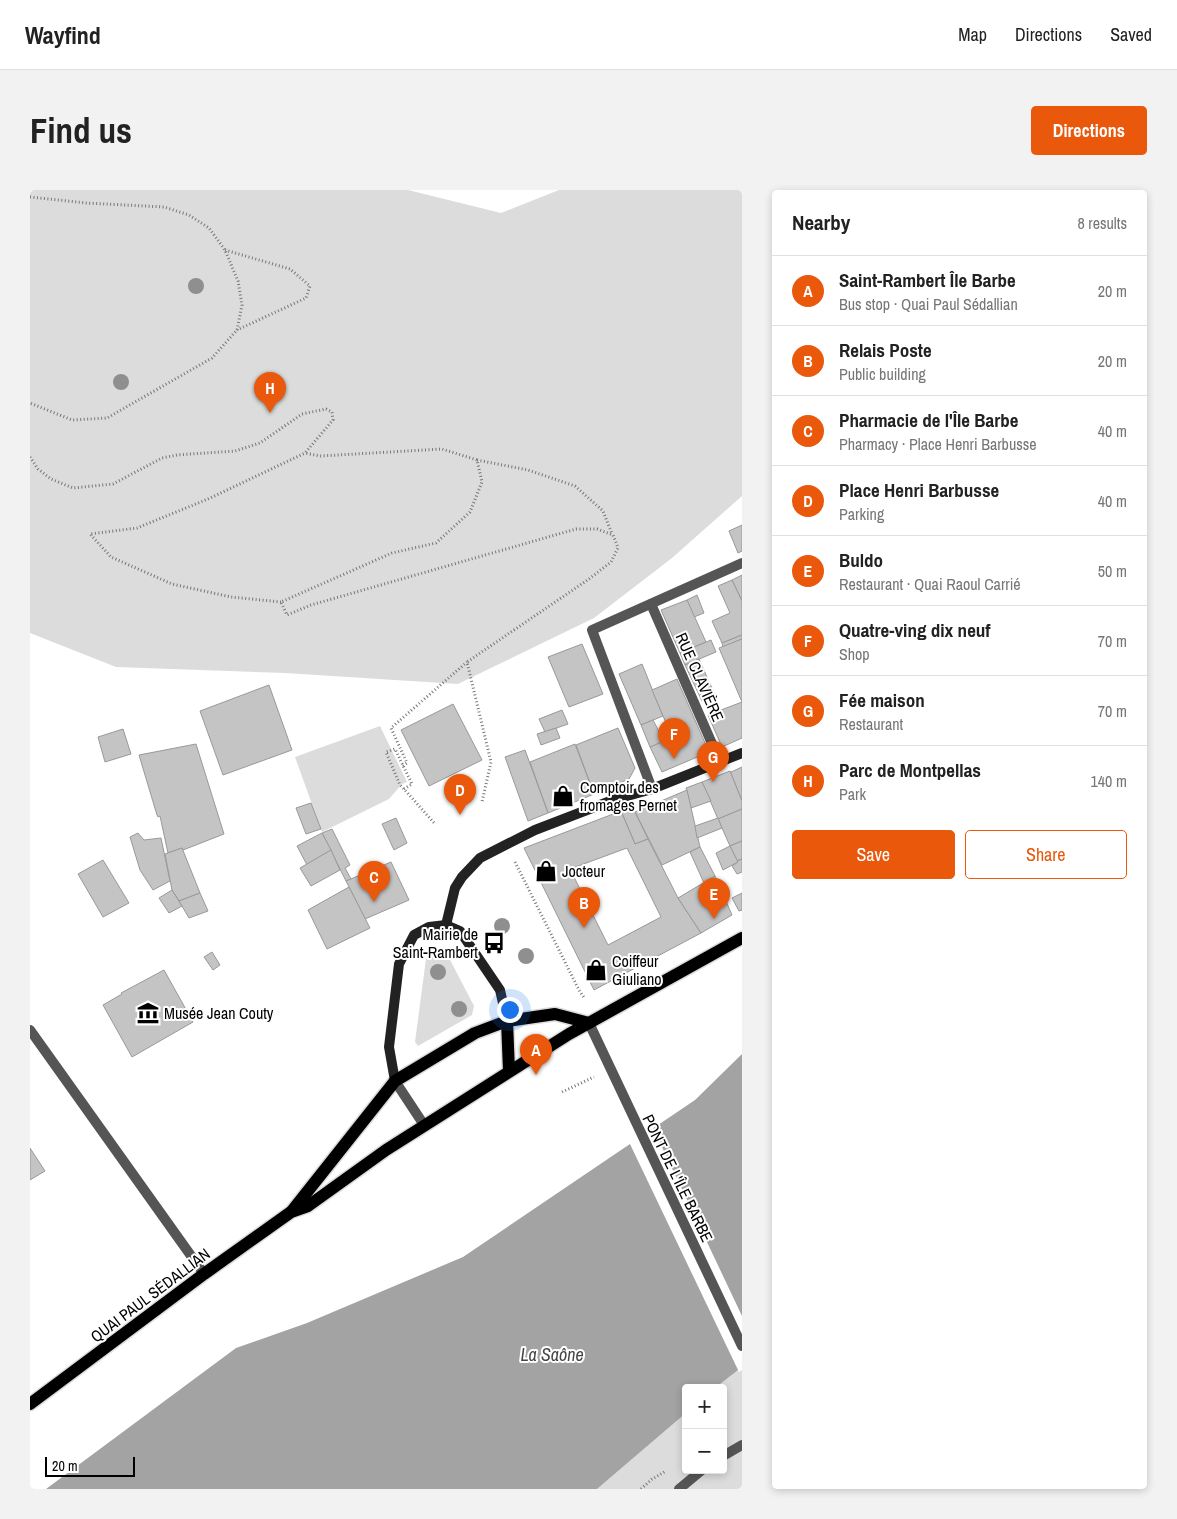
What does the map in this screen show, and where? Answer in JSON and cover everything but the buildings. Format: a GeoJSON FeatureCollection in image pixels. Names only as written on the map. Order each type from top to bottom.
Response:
{"type":"FeatureCollection","features":[{"type":"Feature","properties":{"kind":"main road"},"geometry":{"type":"LineString","coordinates":[[594,1020],[742,938]]}},
{"type":"Feature","properties":{"kind":"main road","name":"QUAI PAUL SÉDALLIAN"},"geometry":{"type":"LineString","coordinates":[[291,1212],[395,1081],[475,1033],[507,1021],[555,1014],[594,1020]]}},
{"type":"Feature","properties":{"kind":"main road","name":"QUAI PAUL SÉDALLIAN"},"geometry":{"type":"LineString","coordinates":[[30,1404],[204,1274],[291,1212],[308,1206],[424,1125],[594,1020]]}},
{"type":"Feature","properties":{"kind":"main road"},"geometry":{"type":"LineString","coordinates":[[507,1021],[509,1071]]}},
{"type":"Feature","properties":{"kind":"street"},"geometry":{"type":"LineString","coordinates":[[652,789],[592,630],[742,563]]}},
{"type":"Feature","properties":{"kind":"street","name":"RUE CLAVIÈRE"},"geometry":{"type":"LineString","coordinates":[[651,604],[720,762]]}},
{"type":"Feature","properties":{"kind":"street"},"geometry":{"type":"LineString","coordinates":[[446,925],[455,888],[480,858],[535,830],[613,800],[652,789],[742,753]]}},
{"type":"Feature","properties":{"kind":"street"},"geometry":{"type":"LineString","coordinates":[[424,1125],[395,1081],[389,1047],[399,964],[414,935],[429,927],[446,925],[460,931],[500,990],[507,1021]]}},
{"type":"Feature","properties":{"kind":"street","name":"PONT DE L'ÎLE BARBE"},"geometry":{"type":"LineString","coordinates":[[594,1020],[629,1109],[742,1346]]}},
{"type":"Feature","properties":{"kind":"street"},"geometry":{"type":"LineString","coordinates":[[30,1030],[204,1274]]}},
{"type":"Feature","properties":{"kind":"street"},"geometry":{"type":"LineString","coordinates":[[727,1454],[742,1445]]}},
{"type":"Feature","properties":{"kind":"street"},"geometry":{"type":"LineString","coordinates":[[679,1489],[697,1474]]}},
{"type":"Feature","properties":{"kind":"path"},"geometry":{"type":"LineString","coordinates":[[30,197],[86,203],[164,207],[189,215],[209,228],[224,250],[238,281],[242,305],[237,330]]}},
{"type":"Feature","properties":{"kind":"path"},"geometry":{"type":"LineString","coordinates":[[30,403],[72,420],[107,418],[212,358],[237,330],[306,298],[310,286],[290,269],[224,250]]}},
{"type":"Feature","properties":{"kind":"path"},"geometry":{"type":"LineString","coordinates":[[30,457],[38,469],[51,479],[73,488],[113,484],[162,458],[177,455],[235,451],[260,443],[302,414],[326,410],[332,412],[333,420],[305,453],[208,499],[137,528],[90,534],[111,557],[172,584],[231,597],[281,602],[392,553],[436,543],[470,512],[482,482],[477,460]]}},
{"type":"Feature","properties":{"kind":"path"},"geometry":{"type":"LineString","coordinates":[[305,453],[320,456],[442,449],[477,460],[528,470],[575,486],[603,511],[618,548],[611,562],[468,662],[391,728],[407,763],[403,766]]}},
{"type":"Feature","properties":{"kind":"path"},"geometry":{"type":"LineString","coordinates":[[281,602],[287,615],[311,605],[576,529],[597,529],[613,535]]}},
{"type":"Feature","properties":{"kind":"path"},"geometry":{"type":"LineString","coordinates":[[468,662],[491,762],[482,802]]}},
{"type":"Feature","properties":{"kind":"path"},"geometry":{"type":"LineString","coordinates":[[404,789],[412,784],[394,749],[386,752],[400,785],[435,824]]}},
{"type":"Feature","properties":{"kind":"path"},"geometry":{"type":"LineString","coordinates":[[506,844],[594,1020]]}},
{"type":"Feature","properties":{"kind":"path"},"geometry":{"type":"LineString","coordinates":[[562,1092],[612,1069]]}},
{"type":"Feature","properties":{"kind":"shaded area"},"geometry":{"type":"Polygon","coordinates":[[[30,190],[408,190],[501,213],[559,190],[742,190],[742,496],[672,558],[594,618],[458,684],[285,673],[116,667],[30,633],[30,190]]]}},
{"type":"Feature","properties":{"kind":"shaded area"},"geometry":{"type":"Polygon","coordinates":[[[380,726],[407,782],[402,784],[389,799],[322,832],[295,757],[380,726]]]}},
{"type":"Feature","properties":{"kind":"shaded area"},"geometry":{"type":"Polygon","coordinates":[[[436,953],[447,954],[474,1006],[472,1015],[418,1046],[415,1042],[426,959],[436,953]]]}},
{"type":"Feature","properties":{"kind":"shaded area"},"geometry":{"type":"Polygon","coordinates":[[[742,1367],[742,1489],[597,1489],[682,1416],[682,1474],[727,1474],[727,1384],[720,1384],[742,1367]]]}},
{"type":"Feature","properties":{"kind":"water","name":"La Saône"},"geometry":{"type":"Polygon","coordinates":[[[742,1054],[742,1367],[720,1384],[682,1384],[682,1416],[597,1489],[46,1489],[236,1348],[307,1323],[463,1257],[695,1100],[742,1054]]]}},
{"type":"Feature","properties":{"kind":"pier"},"geometry":{"type":"Polygon","coordinates":[[[652,1126],[742,1316],[742,1370],[739,1372],[629,1142],[652,1126]]]}},
{"type":"Feature","properties":{"kind":"place","name":"Parc de Montpellas"},"geometry":{"type":"Point","coordinates":[270,413]}},
{"type":"Feature","properties":{"kind":"place","name":"Quatre-ving dix neuf"},"geometry":{"type":"Point","coordinates":[674,759]}},
{"type":"Feature","properties":{"kind":"place","name":"Fée maison"},"geometry":{"type":"Point","coordinates":[713,782]}},
{"type":"Feature","properties":{"kind":"place","name":"Comptoir des fromages Pernet"},"geometry":{"type":"Point","coordinates":[563,796]}},
{"type":"Feature","properties":{"kind":"place","name":"Place Henri Barbusse"},"geometry":{"type":"Point","coordinates":[460,815]}},
{"type":"Feature","properties":{"kind":"place","name":"Jocteur"},"geometry":{"type":"Point","coordinates":[546,871]}},
{"type":"Feature","properties":{"kind":"place","name":"Pharmacie de l'Île Barbe"},"geometry":{"type":"Point","coordinates":[374,902]}},
{"type":"Feature","properties":{"kind":"place","name":"Buldo"},"geometry":{"type":"Point","coordinates":[714,919]}},
{"type":"Feature","properties":{"kind":"place","name":"Relais Poste"},"geometry":{"type":"Point","coordinates":[584,928]}},
{"type":"Feature","properties":{"kind":"place","name":"Mairie de Saint-Rambert"},"geometry":{"type":"Point","coordinates":[494,943]}},
{"type":"Feature","properties":{"kind":"place","name":"Coiffeur Giuliano"},"geometry":{"type":"Point","coordinates":[596,970]}},
{"type":"Feature","properties":{"kind":"place","name":"Musée Jean Couty"},"geometry":{"type":"Point","coordinates":[148,1013]}},
{"type":"Feature","properties":{"kind":"place","name":"Saint-Rambert Île Barbe"},"geometry":{"type":"Point","coordinates":[536,1075]}}]}
